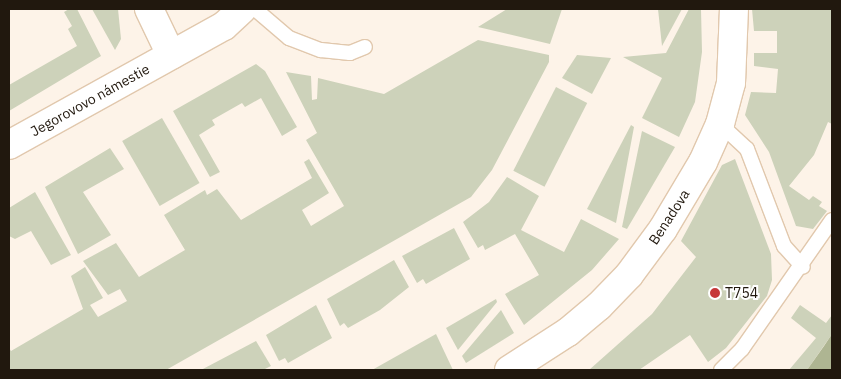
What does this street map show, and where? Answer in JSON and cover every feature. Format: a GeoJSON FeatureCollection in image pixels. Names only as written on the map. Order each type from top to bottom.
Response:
{"type":"FeatureCollection","features":[{"type":"Feature","properties":{"kind":"street"},"geometry":{"type":"LineString","coordinates":[[149,9],[171,54]]}},
{"type":"Feature","properties":{"kind":"street","name":"Jegorovovo námestie"},"geometry":{"type":"LineString","coordinates":[[9,145],[224,26],[242,9]]}},
{"type":"Feature","properties":{"kind":"street","name":"Benadova"},"geometry":{"type":"LineString","coordinates":[[509,370],[568,332],[629,276],[685,193],[720,124],[731,83],[734,9]]}},
{"type":"Feature","properties":{"kind":"lane"},"geometry":{"type":"LineString","coordinates":[[255,9],[289,38],[321,50],[350,53],[365,47]]}},
{"type":"Feature","properties":{"kind":"lane"},"geometry":{"type":"LineString","coordinates":[[720,124],[747,149],[784,246],[803,266]]}},
{"type":"Feature","properties":{"kind":"lane"},"geometry":{"type":"LineString","coordinates":[[721,370],[742,349],[803,266],[832,220]]}},
{"type":"Feature","properties":{"kind":"green space"},"geometry":{"type":"Polygon","coordinates":[[[69,9],[77,9],[101,56],[9,111],[9,85],[77,46],[68,29],[72,26],[64,12],[69,9]]]}},
{"type":"Feature","properties":{"kind":"green space"},"geometry":{"type":"Polygon","coordinates":[[[92,9],[118,9],[121,39],[115,50],[92,9]]]}},
{"type":"Feature","properties":{"kind":"green space"},"geometry":{"type":"Polygon","coordinates":[[[507,9],[562,9],[550,44],[478,27],[507,9]]]}},
{"type":"Feature","properties":{"kind":"green space"},"geometry":{"type":"Polygon","coordinates":[[[658,9],[682,9],[662,46],[658,9]]]}},
{"type":"Feature","properties":{"kind":"green space"},"geometry":{"type":"Polygon","coordinates":[[[689,9],[701,9],[702,52],[695,102],[679,137],[642,118],[662,78],[623,57],[666,53],[689,9]]]}},
{"type":"Feature","properties":{"kind":"green space"},"geometry":{"type":"Polygon","coordinates":[[[752,9],[832,9],[832,124],[828,122],[814,155],[789,186],[809,200],[813,196],[822,202],[819,206],[827,211],[813,229],[796,226],[769,152],[745,115],[751,92],[776,93],[778,69],[754,66],[754,53],[777,53],[777,31],[754,31],[752,9]]]}},
{"type":"Feature","properties":{"kind":"green space"},"geometry":{"type":"Polygon","coordinates":[[[478,40],[549,55],[549,62],[492,170],[471,197],[166,370],[9,370],[9,348],[11,351],[83,309],[71,276],[85,267],[103,298],[90,305],[98,317],[127,301],[120,289],[108,295],[83,261],[116,243],[139,277],[185,250],[164,215],[205,190],[207,195],[217,189],[241,220],[312,178],[304,162],[309,159],[329,193],[302,210],[311,226],[344,206],[306,140],[317,133],[286,72],[311,76],[312,100],[317,99],[318,78],[384,94],[478,40]]]}},
{"type":"Feature","properties":{"kind":"green space"},"geometry":{"type":"Polygon","coordinates":[[[577,55],[611,58],[592,94],[562,78],[577,55]]]}},
{"type":"Feature","properties":{"kind":"green space"},"geometry":{"type":"Polygon","coordinates":[[[256,64],[265,71],[297,127],[282,136],[261,98],[245,107],[242,103],[212,120],[215,125],[199,135],[220,172],[210,177],[173,111],[256,64]]]}},
{"type":"Feature","properties":{"kind":"green space"},"geometry":{"type":"Polygon","coordinates":[[[556,87],[587,103],[545,187],[513,171],[556,87]]]}},
{"type":"Feature","properties":{"kind":"green space"},"geometry":{"type":"Polygon","coordinates":[[[162,118],[200,183],[160,206],[122,141],[162,118]]]}},
{"type":"Feature","properties":{"kind":"green space"},"geometry":{"type":"Polygon","coordinates":[[[631,125],[634,127],[616,223],[587,209],[631,125]]]}},
{"type":"Feature","properties":{"kind":"green space"},"geometry":{"type":"Polygon","coordinates":[[[642,131],[675,147],[627,229],[622,227],[642,131]]]}},
{"type":"Feature","properties":{"kind":"green space"},"geometry":{"type":"Polygon","coordinates":[[[110,148],[124,169],[83,192],[111,235],[78,254],[45,187],[110,148]]]}},
{"type":"Feature","properties":{"kind":"green space"},"geometry":{"type":"Polygon","coordinates":[[[735,159],[771,254],[772,280],[767,296],[726,348],[708,362],[690,335],[639,370],[589,370],[652,314],[696,257],[681,241],[722,165],[735,159]]]}},
{"type":"Feature","properties":{"kind":"green space"},"geometry":{"type":"Polygon","coordinates":[[[507,177],[539,196],[521,230],[564,252],[581,219],[619,239],[592,270],[524,325],[505,294],[539,275],[515,234],[485,250],[483,245],[478,248],[463,222],[489,202],[507,177]]]}},
{"type":"Feature","properties":{"kind":"green space"},"geometry":{"type":"Polygon","coordinates":[[[35,192],[71,255],[51,265],[31,231],[15,239],[9,236],[9,208],[35,192]]]}},
{"type":"Feature","properties":{"kind":"green space"},"geometry":{"type":"Polygon","coordinates":[[[454,228],[470,259],[426,284],[423,279],[417,283],[402,256],[454,228]]]}},
{"type":"Feature","properties":{"kind":"green space"},"geometry":{"type":"Polygon","coordinates":[[[394,260],[409,287],[380,310],[348,328],[344,323],[340,326],[327,299],[394,260]]]}},
{"type":"Feature","properties":{"kind":"green space"},"geometry":{"type":"Polygon","coordinates":[[[496,299],[497,302],[458,350],[446,328],[496,299]]]}},
{"type":"Feature","properties":{"kind":"green space"},"geometry":{"type":"Polygon","coordinates":[[[316,305],[332,338],[288,363],[285,358],[279,361],[266,335],[316,305]]]}},
{"type":"Feature","properties":{"kind":"green space"},"geometry":{"type":"Polygon","coordinates":[[[800,305],[826,323],[832,315],[832,334],[807,370],[789,370],[816,338],[791,318],[800,305]]]}},
{"type":"Feature","properties":{"kind":"green space"},"geometry":{"type":"Polygon","coordinates":[[[501,310],[514,333],[466,363],[462,356],[501,310]]]}},
{"type":"Feature","properties":{"kind":"green space"},"geometry":{"type":"Polygon","coordinates":[[[436,334],[453,370],[372,370],[436,334]]]}},
{"type":"Feature","properties":{"kind":"green space"},"geometry":{"type":"Polygon","coordinates":[[[832,334],[832,370],[807,370],[824,346],[832,334]]]}},
{"type":"Feature","properties":{"kind":"green space"},"geometry":{"type":"Polygon","coordinates":[[[256,341],[271,366],[263,370],[201,370],[256,341]]]}},
{"type":"Feature","properties":{"kind":"place","name":"T754"},"geometry":{"type":"Point","coordinates":[715,293]}}]}
